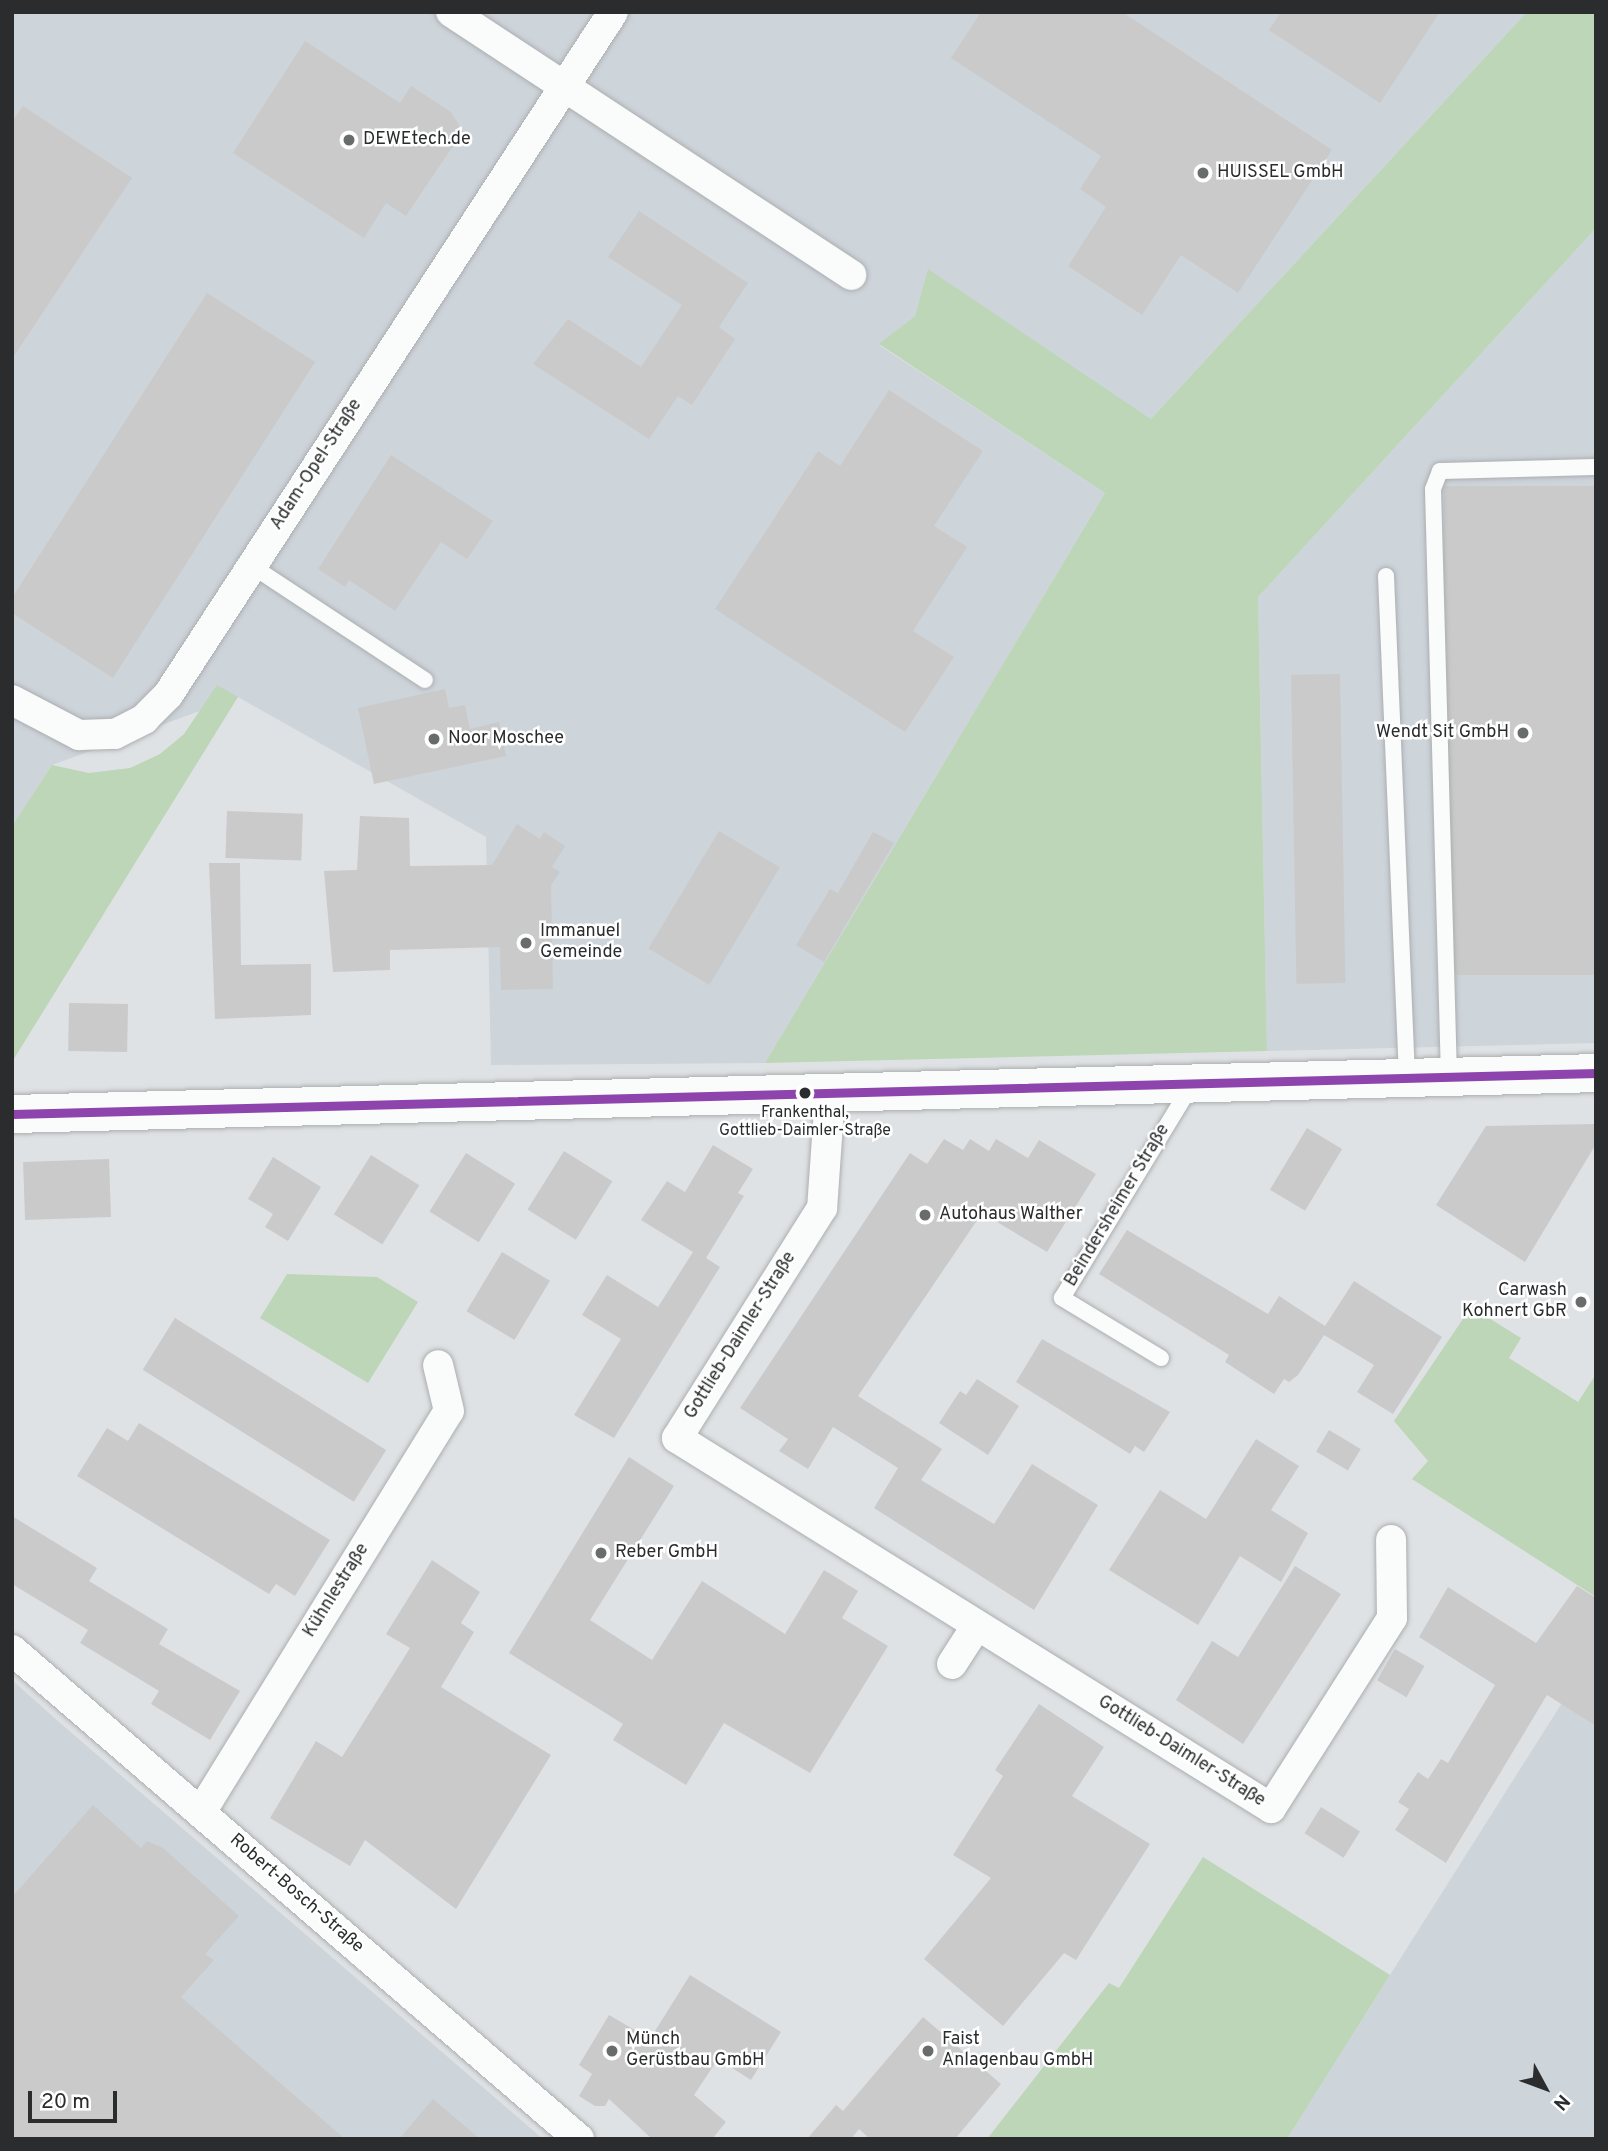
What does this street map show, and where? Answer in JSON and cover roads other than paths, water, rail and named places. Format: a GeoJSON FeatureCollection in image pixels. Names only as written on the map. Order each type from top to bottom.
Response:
{"type":"FeatureCollection","features":[{"type":"Feature","properties":{"kind":"street"},"geometry":{"type":"LineString","coordinates":[[451,12],[851,275]]}},
{"type":"Feature","properties":{"kind":"street","name":"Adam-Opel-Straße"},"geometry":{"type":"LineString","coordinates":[[12,700],[79,735],[115,734],[144,719],[168,695],[613,12]]}},
{"type":"Feature","properties":{"kind":"street"},"geometry":{"type":"LineString","coordinates":[[12,1114],[1191,1086],[1596,1073]]}},
{"type":"Feature","properties":{"kind":"street","name":"Gottlieb-Daimler-Straße"},"geometry":{"type":"LineString","coordinates":[[830,1095],[822,1208],[677,1438],[1271,1808],[1392,1618],[1391,1540]]}},
{"type":"Feature","properties":{"kind":"street","name":"Kühnlestraße"},"geometry":{"type":"LineString","coordinates":[[201,1812],[449,1411],[438,1365]]}},
{"type":"Feature","properties":{"kind":"street"},"geometry":{"type":"LineString","coordinates":[[953,1664],[977,1625]]}},
{"type":"Feature","properties":{"kind":"street","name":"Robert-Bosch-Straße"},"geometry":{"type":"LineString","coordinates":[[12,1650],[579,2139]]}},
{"type":"Feature","properties":{"kind":"lane"},"geometry":{"type":"LineString","coordinates":[[1449,1077],[1433,489],[1440,471],[1596,467]]}},
{"type":"Feature","properties":{"kind":"lane"},"geometry":{"type":"LineString","coordinates":[[251,566],[425,680]]}},
{"type":"Feature","properties":{"kind":"lane"},"geometry":{"type":"LineString","coordinates":[[1386,576],[1407,1078]]}},
{"type":"Feature","properties":{"kind":"lane","name":"Beindersheimer Straße"},"geometry":{"type":"LineString","coordinates":[[1161,1358],[1062,1298],[1191,1086]]}},
{"type":"Feature","properties":{"kind":"place","name":"DEWEtech.de"},"geometry":{"type":"Point","coordinates":[349,140]}},
{"type":"Feature","properties":{"kind":"place","name":"HUISSEL GmbH"},"geometry":{"type":"Point","coordinates":[1203,173]}},
{"type":"Feature","properties":{"kind":"place","name":"Wendt Sit GmbH"},"geometry":{"type":"Point","coordinates":[1523,733]}},
{"type":"Feature","properties":{"kind":"place","name":"Noor Moschee"},"geometry":{"type":"Point","coordinates":[434,739]}},
{"type":"Feature","properties":{"kind":"place","name":"Immanuel Gemeinde"},"geometry":{"type":"Point","coordinates":[526,943]}},
{"type":"Feature","properties":{"kind":"place","name":"Frankenthal, Gottlieb-Daimler-Straße"},"geometry":{"type":"Point","coordinates":[805,1093]}},
{"type":"Feature","properties":{"kind":"place","name":"Autohaus Walther"},"geometry":{"type":"Point","coordinates":[925,1215]}},
{"type":"Feature","properties":{"kind":"place","name":"Carwash Kohnert GbR"},"geometry":{"type":"Point","coordinates":[1581,1302]}},
{"type":"Feature","properties":{"kind":"place","name":"Reber GmbH"},"geometry":{"type":"Point","coordinates":[601,1553]}},
{"type":"Feature","properties":{"kind":"place","name":"Münch Gerüstbau GmbH"},"geometry":{"type":"Point","coordinates":[612,2051]}},
{"type":"Feature","properties":{"kind":"place","name":"Faist Anlagenbau GmbH"},"geometry":{"type":"Point","coordinates":[928,2051]}}]}
